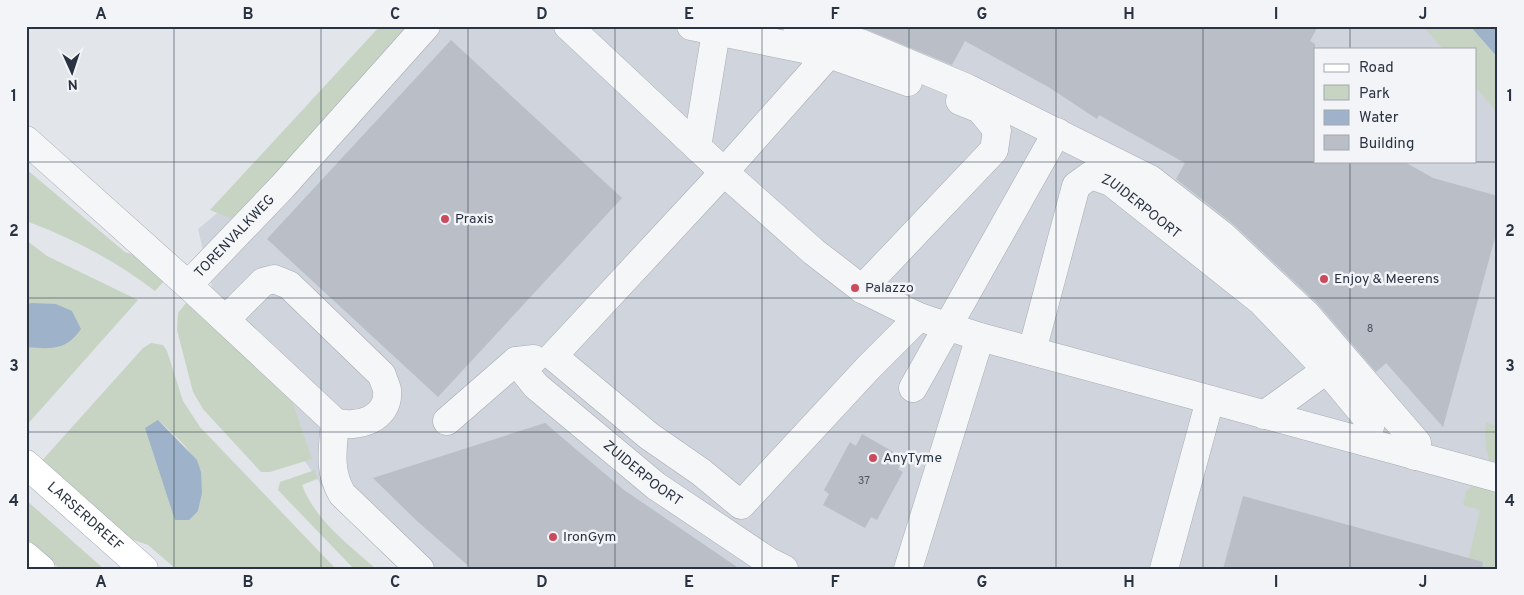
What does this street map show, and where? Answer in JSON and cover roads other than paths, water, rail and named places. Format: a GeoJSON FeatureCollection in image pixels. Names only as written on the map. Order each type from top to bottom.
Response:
{"type":"FeatureCollection","features":[{"type":"Feature","properties":{"kind":"main road","name":"LARSERDREEF"},"geometry":{"type":"LineString","coordinates":[[26,464],[144,569]]}},
{"type":"Feature","properties":{"kind":"main road"},"geometry":{"type":"LineString","coordinates":[[26,556],[41,569]]}},
{"type":"Feature","properties":{"kind":"street","name":"TORENVALKWEG"},"geometry":{"type":"LineString","coordinates":[[26,140],[188,285],[282,188],[426,26]]}},
{"type":"Feature","properties":{"kind":"street"},"geometry":{"type":"LineString","coordinates":[[568,26],[724,172],[814,252],[862,290],[919,317],[980,337],[1498,478]]}},
{"type":"Feature","properties":{"kind":"street","name":"ZUIDERPOORT"},"geometry":{"type":"LineString","coordinates":[[797,26],[860,43],[966,88],[1150,179],[1222,235],[1306,314],[1371,423],[1366,442]]}},
{"type":"Feature","properties":{"kind":"street"},"geometry":{"type":"LineString","coordinates":[[697,147],[708,28],[829,54],[980,109],[997,130],[994,150],[862,290]]}},
{"type":"Feature","properties":{"kind":"street"},"geometry":{"type":"LineString","coordinates":[[447,421],[516,361],[553,356],[724,172],[829,54]]}},
{"type":"Feature","properties":{"kind":"street"},"geometry":{"type":"LineString","coordinates":[[913,388],[1057,132]]}},
{"type":"Feature","properties":{"kind":"street","name":"ZUIDERPOORT"},"geometry":{"type":"LineString","coordinates":[[1032,351],[1076,186],[1091,175],[1111,182],[1261,300],[1335,364],[1417,443],[1415,456]]}},
{"type":"Feature","properties":{"kind":"street"},"geometry":{"type":"LineString","coordinates":[[188,285],[336,422],[346,425],[360,425],[371,420],[384,407],[387,391],[382,375],[289,285],[274,279],[263,282],[226,319]]}},
{"type":"Feature","properties":{"kind":"street"},"geometry":{"type":"LineString","coordinates":[[553,356],[649,436],[701,472],[741,505],[868,368],[919,317]]}},
{"type":"Feature","properties":{"kind":"street"},"geometry":{"type":"LineString","coordinates":[[908,569],[980,337]]}},
{"type":"Feature","properties":{"kind":"street","name":"ZUIDERPOORT"},"geometry":{"type":"LineString","coordinates":[[516,361],[536,386],[656,486],[768,561],[784,569]]}},
{"type":"Feature","properties":{"kind":"street"},"geometry":{"type":"LineString","coordinates":[[1264,415],[1335,364]]}},
{"type":"Feature","properties":{"kind":"street"},"geometry":{"type":"LineString","coordinates":[[1164,569],[1210,400]]}},
{"type":"Feature","properties":{"kind":"street"},"geometry":{"type":"LineString","coordinates":[[336,422],[331,458],[335,482],[342,494],[420,569]]}},
{"type":"Feature","properties":{"kind":"water"},"geometry":{"type":"Polygon","coordinates":[[[1470,26],[1498,26],[1498,58],[1470,26]]]}},
{"type":"Feature","properties":{"kind":"water"},"geometry":{"type":"Polygon","coordinates":[[[26,304],[56,304],[72,311],[81,329],[64,345],[50,348],[26,347],[26,304]]]}},
{"type":"Feature","properties":{"kind":"water"},"geometry":{"type":"Polygon","coordinates":[[[158,420],[197,460],[201,472],[202,493],[198,511],[189,520],[175,520],[145,428],[158,420]]]}},
{"type":"Feature","properties":{"kind":"place","name":"Praxis"},"geometry":{"type":"Point","coordinates":[445,219]}},
{"type":"Feature","properties":{"kind":"place","name":"Enjoy & Meerens"},"geometry":{"type":"Point","coordinates":[1324,279]}},
{"type":"Feature","properties":{"kind":"place","name":"Palazzo"},"geometry":{"type":"Point","coordinates":[855,288]}},
{"type":"Feature","properties":{"kind":"place","name":"AnyTyme"},"geometry":{"type":"Point","coordinates":[873,458]}},
{"type":"Feature","properties":{"kind":"place","name":"IronGym"},"geometry":{"type":"Point","coordinates":[553,537]}}]}
